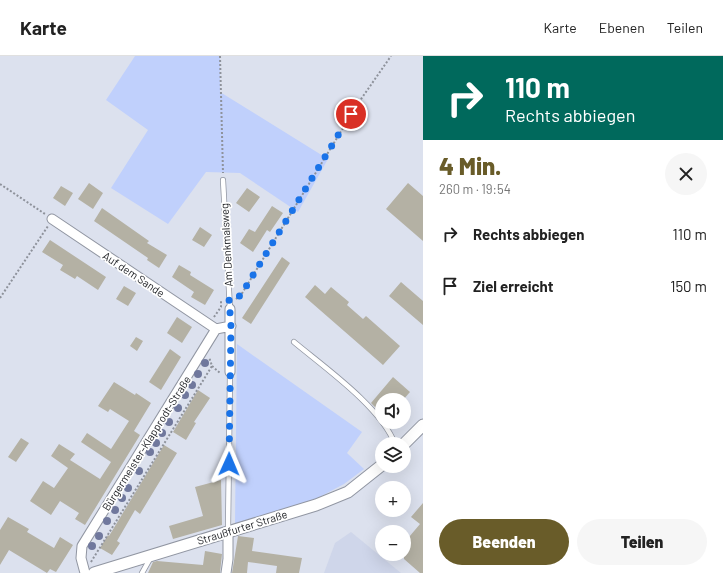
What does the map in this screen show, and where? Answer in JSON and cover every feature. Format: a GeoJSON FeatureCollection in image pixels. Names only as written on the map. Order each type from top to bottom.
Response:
{"type":"FeatureCollection","features":[{"type":"Feature","properties":{"kind":"street","name":"Auf dem Sande"},"geometry":{"type":"LineString","coordinates":[[52,219],[213,327]]}},
{"type":"Feature","properties":{"kind":"street"},"geometry":{"type":"LineString","coordinates":[[230,309],[230,372]]}},
{"type":"Feature","properties":{"kind":"street"},"geometry":{"type":"LineString","coordinates":[[213,327],[231,326]]}},
{"type":"Feature","properties":{"kind":"street","name":"Bürgermeister-Klapprodt-Straße"},"geometry":{"type":"LineString","coordinates":[[84,569],[82,546],[203,350],[213,327]]}},
{"type":"Feature","properties":{"kind":"street"},"geometry":{"type":"LineString","coordinates":[[411,437],[423,425]]}},
{"type":"Feature","properties":{"kind":"street","name":"Straußfurter Straße"},"geometry":{"type":"LineString","coordinates":[[94,573],[316,505],[348,492],[375,471]]}},
{"type":"Feature","properties":{"kind":"street"},"geometry":{"type":"LineString","coordinates":[[226,573],[228,558],[228,531]]}},
{"type":"Feature","properties":{"kind":"lane","name":"Am Denkmalsweg"},"geometry":{"type":"LineString","coordinates":[[223,180],[230,309]]}},
{"type":"Feature","properties":{"kind":"lane"},"geometry":{"type":"LineString","coordinates":[[294,342],[350,389],[385,426],[390,437]]}},
{"type":"Feature","properties":{"kind":"lane"},"geometry":{"type":"LineString","coordinates":[[228,531],[230,372]]}},
{"type":"Feature","properties":{"kind":"lane"},"geometry":{"type":"LineString","coordinates":[[142,573],[152,554]]}},
{"type":"Feature","properties":{"kind":"path"},"geometry":{"type":"LineString","coordinates":[[220,56],[223,180]]}},
{"type":"Feature","properties":{"kind":"path"},"geometry":{"type":"LineString","coordinates":[[229,299],[235,299],[241,295],[359,102],[391,56]]}},
{"type":"Feature","properties":{"kind":"path"},"geometry":{"type":"LineString","coordinates":[[0,184],[52,219],[0,298]]}},
{"type":"Feature","properties":{"kind":"path"},"geometry":{"type":"LineString","coordinates":[[213,327],[221,307],[220,300]]}},
{"type":"Feature","properties":{"kind":"path"},"geometry":{"type":"LineString","coordinates":[[84,569],[91,562],[212,366],[208,354],[203,350]]}},
{"type":"Feature","properties":{"kind":"shaded area"},"geometry":{"type":"Polygon","coordinates":[[[135,56],[220,56],[220,92],[328,159],[298,212],[240,173],[206,172],[168,224],[111,188],[148,130],[106,100],[135,56]]]}},
{"type":"Feature","properties":{"kind":"shaded area"},"geometry":{"type":"Polygon","coordinates":[[[237,344],[362,432],[347,453],[364,469],[344,484],[312,501],[235,524],[237,344]]]}},
{"type":"Feature","properties":{"kind":"shaded area"},"geometry":{"type":"Polygon","coordinates":[[[351,532],[375,552],[375,561],[386,561],[401,573],[324,573],[335,543],[351,532]]]}},
{"type":"Feature","properties":{"kind":"building"},"geometry":{"type":"Polygon","coordinates":[[[89,183],[103,193],[93,209],[78,199],[89,183]]]}},
{"type":"Feature","properties":{"kind":"building"},"geometry":{"type":"Polygon","coordinates":[[[408,183],[423,196],[423,241],[386,209],[408,183]]]}},
{"type":"Feature","properties":{"kind":"building"},"geometry":{"type":"Polygon","coordinates":[[[61,186],[73,193],[65,206],[53,198],[61,186]]]}},
{"type":"Feature","properties":{"kind":"building"},"geometry":{"type":"Polygon","coordinates":[[[247,188],[260,197],[249,212],[236,203],[247,188]]]}},
{"type":"Feature","properties":{"kind":"building"},"geometry":{"type":"Polygon","coordinates":[[[272,206],[283,213],[270,232],[267,230],[253,252],[240,243],[249,229],[255,232],[272,206]]]}},
{"type":"Feature","properties":{"kind":"building"},"geometry":{"type":"Polygon","coordinates":[[[102,208],[149,241],[147,243],[167,255],[159,268],[147,260],[148,258],[94,221],[102,208]]]}},
{"type":"Feature","properties":{"kind":"building"},"geometry":{"type":"Polygon","coordinates":[[[200,227],[212,235],[204,247],[192,240],[200,227]]]}},
{"type":"Feature","properties":{"kind":"building"},"geometry":{"type":"Polygon","coordinates":[[[50,240],[106,277],[98,290],[77,276],[75,279],[60,270],[63,265],[42,252],[50,240]]]}},
{"type":"Feature","properties":{"kind":"building"},"geometry":{"type":"Polygon","coordinates":[[[282,257],[290,263],[251,324],[242,318],[282,257]]]}},
{"type":"Feature","properties":{"kind":"building"},"geometry":{"type":"Polygon","coordinates":[[[179,265],[191,272],[190,275],[214,290],[205,305],[191,297],[194,292],[172,277],[179,265]]]}},
{"type":"Feature","properties":{"kind":"building"},"geometry":{"type":"Polygon","coordinates":[[[401,282],[423,301],[423,325],[389,296],[401,282]]]}},
{"type":"Feature","properties":{"kind":"building"},"geometry":{"type":"Polygon","coordinates":[[[315,285],[325,294],[331,287],[349,302],[347,305],[363,319],[366,316],[400,346],[383,365],[305,297],[315,285]]]}},
{"type":"Feature","properties":{"kind":"building"},"geometry":{"type":"Polygon","coordinates":[[[124,286],[136,293],[128,306],[116,299],[124,286]]]}},
{"type":"Feature","properties":{"kind":"building"},"geometry":{"type":"Polygon","coordinates":[[[177,317],[192,327],[182,343],[167,333],[177,317]]]}},
{"type":"Feature","properties":{"kind":"building"},"geometry":{"type":"Polygon","coordinates":[[[136,337],[143,341],[137,351],[130,346],[136,337]]]}},
{"type":"Feature","properties":{"kind":"building"},"geometry":{"type":"Polygon","coordinates":[[[170,349],[181,357],[161,390],[149,382],[170,349]]]}},
{"type":"Feature","properties":{"kind":"building"},"geometry":{"type":"Polygon","coordinates":[[[393,377],[410,392],[409,393],[379,393],[393,377]]]}},
{"type":"Feature","properties":{"kind":"building"},"geometry":{"type":"Polygon","coordinates":[[[114,382],[135,395],[136,393],[151,403],[134,431],[140,435],[85,525],[75,519],[79,513],[60,501],[51,515],[30,501],[43,481],[54,488],[68,468],[51,456],[59,444],[75,454],[70,460],[100,479],[111,462],[81,442],[87,433],[111,449],[129,421],[110,409],[108,412],[98,406],[114,382]]]}},
{"type":"Feature","properties":{"kind":"building"},"geometry":{"type":"Polygon","coordinates":[[[198,390],[210,398],[194,422],[196,423],[186,440],[173,432],[198,390]]]}},
{"type":"Feature","properties":{"kind":"building"},"geometry":{"type":"Polygon","coordinates":[[[375,398],[375,407],[371,403],[375,398]]]}},
{"type":"Feature","properties":{"kind":"building"},"geometry":{"type":"Polygon","coordinates":[[[21,438],[29,443],[16,462],[8,457],[21,438]]]}},
{"type":"Feature","properties":{"kind":"building"},"geometry":{"type":"Polygon","coordinates":[[[164,445],[177,453],[140,514],[135,510],[117,541],[120,543],[112,555],[100,548],[108,535],[109,536],[164,445]]]}},
{"type":"Feature","properties":{"kind":"building"},"geometry":{"type":"Polygon","coordinates":[[[221,480],[222,525],[173,539],[169,526],[203,516],[195,487],[221,480]]]}},
{"type":"Feature","properties":{"kind":"building"},"geometry":{"type":"Polygon","coordinates":[[[423,503],[423,573],[420,573],[406,561],[411,561],[411,535],[420,524],[411,517],[423,503]]]}},
{"type":"Feature","properties":{"kind":"building"},"geometry":{"type":"Polygon","coordinates":[[[8,517],[29,529],[27,532],[54,548],[60,537],[73,545],[56,572],[50,569],[47,573],[9,550],[0,565],[0,530],[8,517]]]}},
{"type":"Feature","properties":{"kind":"building"},"geometry":{"type":"Polygon","coordinates":[[[238,536],[254,538],[252,551],[302,558],[299,573],[276,573],[277,566],[248,562],[247,573],[232,573],[238,536]]]}},
{"type":"Feature","properties":{"kind":"building"},"geometry":{"type":"Polygon","coordinates":[[[205,551],[222,554],[220,573],[148,573],[153,562],[157,561],[203,565],[205,551]]]}},
{"type":"Feature","properties":{"kind":"route"},"geometry":{"type":"LineString","coordinates":[[229,464],[231,326],[229,299],[235,299],[241,295],[351,114]]}}]}
